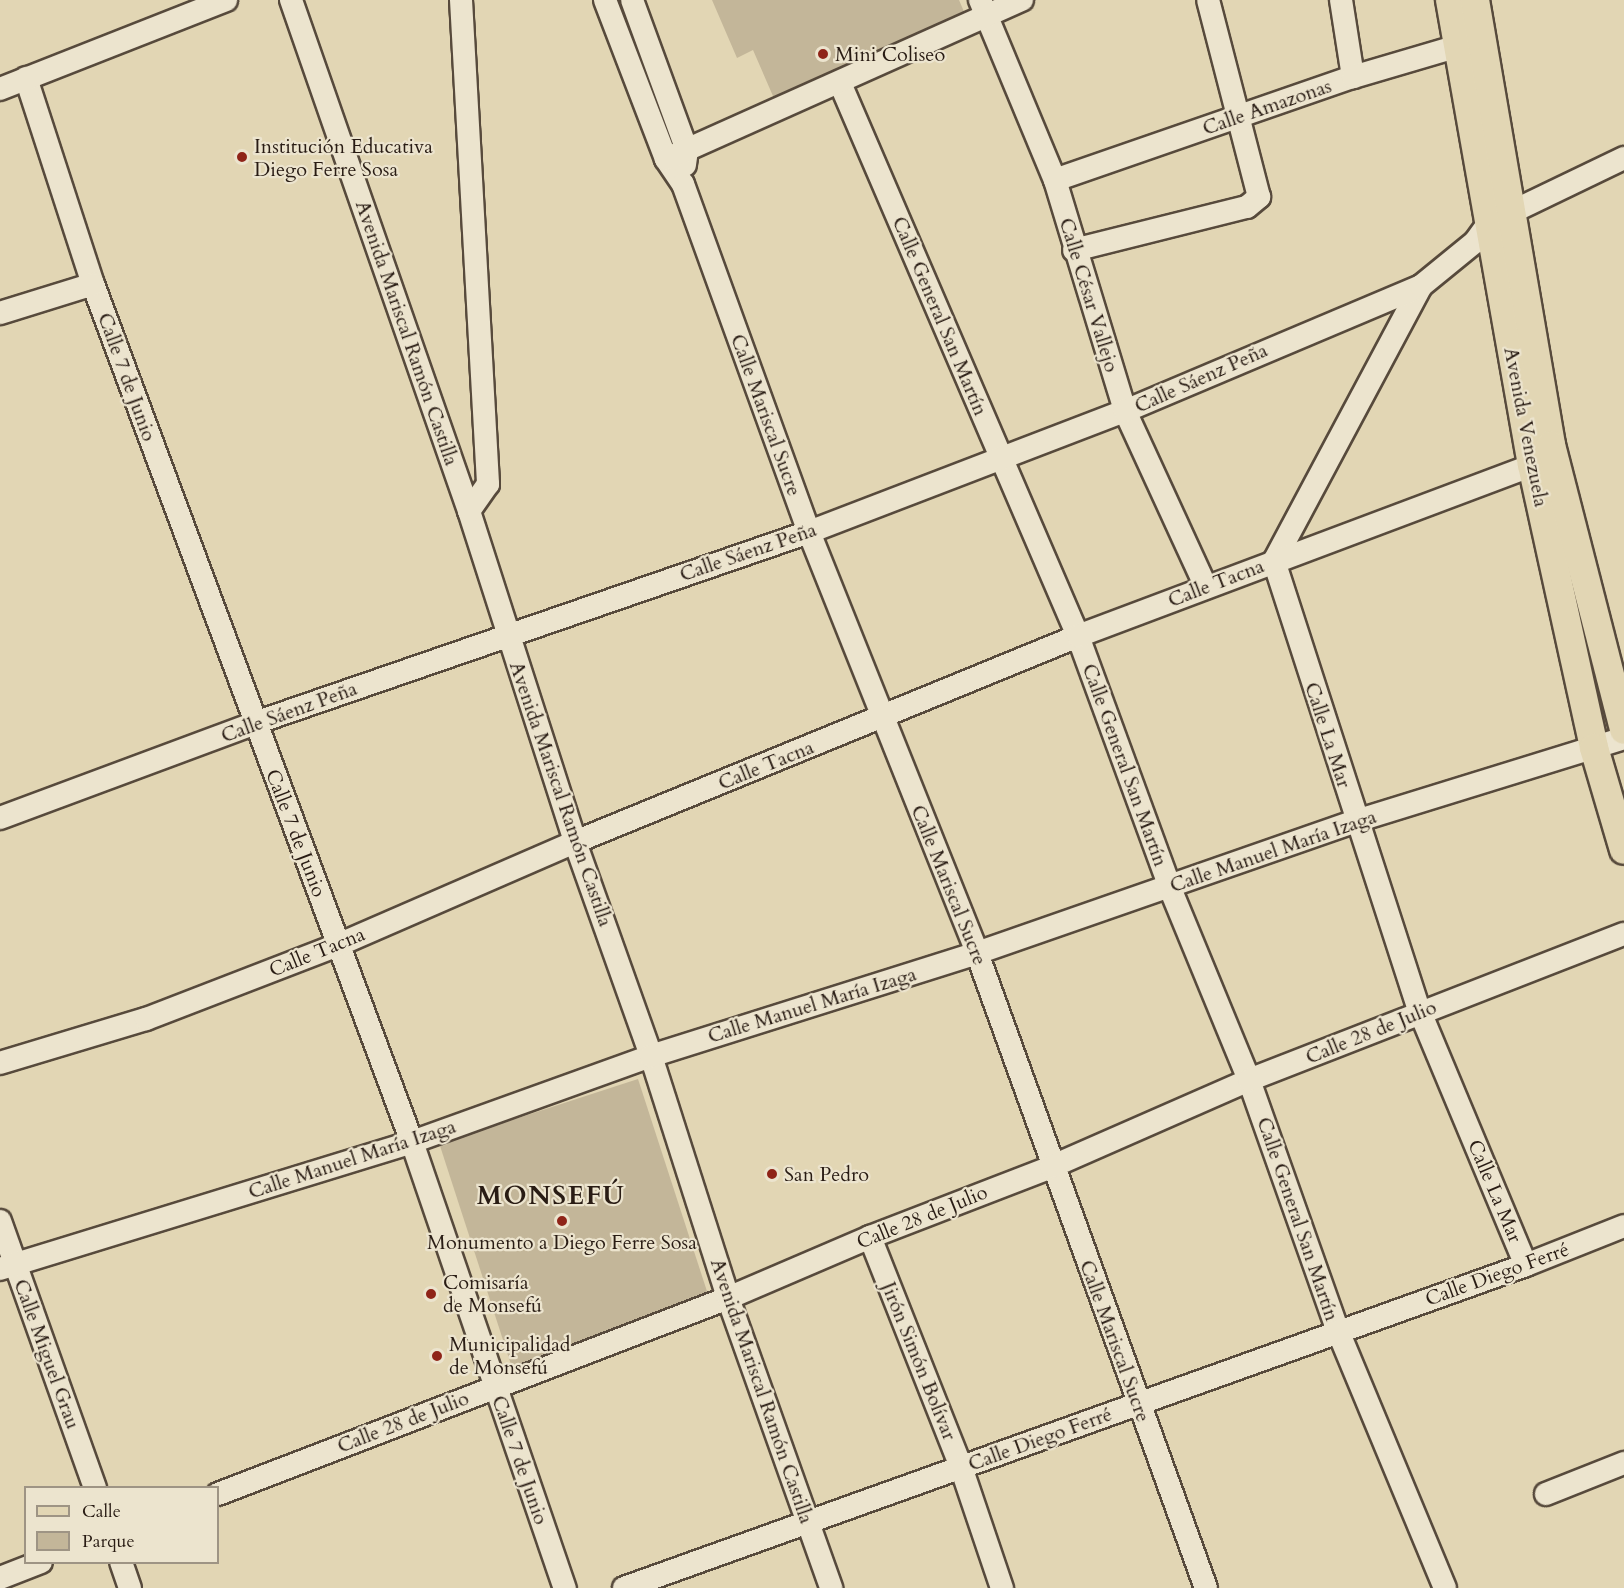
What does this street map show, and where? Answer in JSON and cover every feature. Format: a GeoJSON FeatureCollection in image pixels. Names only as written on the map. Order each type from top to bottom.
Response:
{"type":"FeatureCollection","features":[{"type":"Feature","properties":{"kind":"main road","name":"Avenida Venezuela"},"geometry":{"type":"LineString","coordinates":[[1450,0],[1470,43]]}},
{"type":"Feature","properties":{"kind":"main road","name":"Avenida Venezuela"},"geometry":{"type":"LineString","coordinates":[[1475,0],[1470,43],[1495,228],[1532,465],[1594,748],[1624,850]]}},
{"type":"Feature","properties":{"kind":"main road","name":"Avenida Venezuela"},"geometry":{"type":"LineString","coordinates":[[1495,228],[1624,730]]}},
{"type":"Feature","properties":{"kind":"street"},"geometry":{"type":"LineString","coordinates":[[0,89],[226,0]]}},
{"type":"Feature","properties":{"kind":"street","name":"Avenida Mariscal Ramón Castilla"},"geometry":{"type":"LineString","coordinates":[[291,0],[468,512],[575,842],[651,1056],[728,1298],[831,1588]]}},
{"type":"Feature","properties":{"kind":"street"},"geometry":{"type":"LineString","coordinates":[[461,0],[488,484],[468,512]]}},
{"type":"Feature","properties":{"kind":"street"},"geometry":{"type":"LineString","coordinates":[[605,0],[666,159],[683,184]]}},
{"type":"Feature","properties":{"kind":"street"},"geometry":{"type":"LineString","coordinates":[[632,0],[687,150],[683,184]]}},
{"type":"Feature","properties":{"kind":"street"},"geometry":{"type":"LineString","coordinates":[[666,159],[840,82],[984,8],[1022,0]]}},
{"type":"Feature","properties":{"kind":"street"},"geometry":{"type":"LineString","coordinates":[[1074,250],[1246,207],[1256,202],[1259,190],[1208,0]]}},
{"type":"Feature","properties":{"kind":"street"},"geometry":{"type":"LineString","coordinates":[[1341,0],[1353,77]]}},
{"type":"Feature","properties":{"kind":"street","name":"Calle César Vallejo"},"geometry":{"type":"LineString","coordinates":[[984,8],[1055,180],[1074,250],[1125,411],[1206,587]]}},
{"type":"Feature","properties":{"kind":"street","name":"Calle Amazonas"},"geometry":{"type":"LineString","coordinates":[[1055,180],[1353,77],[1470,43]]}},
{"type":"Feature","properties":{"kind":"street","name":"Calle 7 de Junio"},"geometry":{"type":"LineString","coordinates":[[26,78],[93,284],[412,1142],[494,1387],[565,1588]]}},
{"type":"Feature","properties":{"kind":"street","name":"Calle General San Martín"},"geometry":{"type":"LineString","coordinates":[[840,82],[1078,636],[1170,888],[1249,1080],[1338,1331],[1445,1588]]}},
{"type":"Feature","properties":{"kind":"street","name":"Calle Sáenz Peña"},"geometry":{"type":"LineString","coordinates":[[0,818],[255,723],[809,532],[1125,411],[1421,286],[1495,228],[1624,158]]}},
{"type":"Feature","properties":{"kind":"street","name":"Calle Sáenz Peña"},"geometry":{"type":"LineString","coordinates":[[1495,228],[1624,174]]}},
{"type":"Feature","properties":{"kind":"street","name":"Calle Mariscal Sucre"},"geometry":{"type":"LineString","coordinates":[[683,184],[809,532],[977,953],[1051,1167],[1206,1588]]}},
{"type":"Feature","properties":{"kind":"street"},"geometry":{"type":"LineString","coordinates":[[0,313],[93,284]]}},
{"type":"Feature","properties":{"kind":"street"},"geometry":{"type":"LineString","coordinates":[[1274,561],[1421,286]]}},
{"type":"Feature","properties":{"kind":"street","name":"Calle Tacna"},"geometry":{"type":"LineString","coordinates":[[0,1063],[146,1019],[338,945],[575,842],[1078,636],[1532,465]]}},
{"type":"Feature","properties":{"kind":"street","name":"Calle La Mar"},"geometry":{"type":"LineString","coordinates":[[1274,561],[1356,821],[1420,1012],[1526,1265]]}},
{"type":"Feature","properties":{"kind":"street","name":"Calle Manuel María Izaga"},"geometry":{"type":"LineString","coordinates":[[7,1267],[412,1142],[651,1056],[977,953],[1170,888],[1356,821],[1624,738]]}},
{"type":"Feature","properties":{"kind":"street","name":"Calle 28 de Julio"},"geometry":{"type":"LineString","coordinates":[[219,1494],[728,1298],[870,1237],[1051,1167],[1249,1080],[1624,934]]}},
{"type":"Feature","properties":{"kind":"street","name":"Calle Miguel Grau"},"geometry":{"type":"LineString","coordinates":[[0,1221],[7,1267],[93,1486]]}},
{"type":"Feature","properties":{"kind":"street","name":"Calle Diego Ferré"},"geometry":{"type":"LineString","coordinates":[[624,1588],[1526,1265],[1624,1226]]}},
{"type":"Feature","properties":{"kind":"street","name":"Jirón Simón Bolívar"},"geometry":{"type":"LineString","coordinates":[[870,1237],[961,1467],[1002,1588]]}},
{"type":"Feature","properties":{"kind":"street"},"geometry":{"type":"LineString","coordinates":[[1546,1494],[1624,1463]]}},
{"type":"Feature","properties":{"kind":"street"},"geometry":{"type":"LineString","coordinates":[[0,1578],[38,1564]]}},
{"type":"Feature","properties":{"kind":"street"},"geometry":{"type":"LineString","coordinates":[[121,1564],[130,1588]]}},
{"type":"Feature","properties":{"kind":"green space","name":"Mini Coliseo"},"geometry":{"type":"Polygon","coordinates":[[[712,0],[959,0],[968,21],[776,103],[753,50],[737,58],[712,0]]]}},
{"type":"Feature","properties":{"kind":"green space"},"geometry":{"type":"Polygon","coordinates":[[[638,1079],[712,1305],[513,1370],[439,1144],[638,1079]]]}},
{"type":"Feature","properties":{"kind":"place","name":"Mini Coliseo"},"geometry":{"type":"Point","coordinates":[823,54]}},
{"type":"Feature","properties":{"kind":"place","name":"Institución Educativa Diego Ferre Sosa"},"geometry":{"type":"Point","coordinates":[242,157]}},
{"type":"Feature","properties":{"kind":"place","name":"San Pedro"},"geometry":{"type":"Point","coordinates":[772,1174]}},
{"type":"Feature","properties":{"kind":"place","name":"Monumento a Diego Ferre Sosa"},"geometry":{"type":"Point","coordinates":[562,1221]}},
{"type":"Feature","properties":{"kind":"place","name":"Comisaría de Monsefú"},"geometry":{"type":"Point","coordinates":[431,1294]}},
{"type":"Feature","properties":{"kind":"place","name":"Municipalidad de Monsefú"},"geometry":{"type":"Point","coordinates":[437,1356]}},
{"type":"Feature","properties":{"kind":"district","name":"MONSEFÚ"},"geometry":{"type":"Point","coordinates":[551,1196]}}]}
